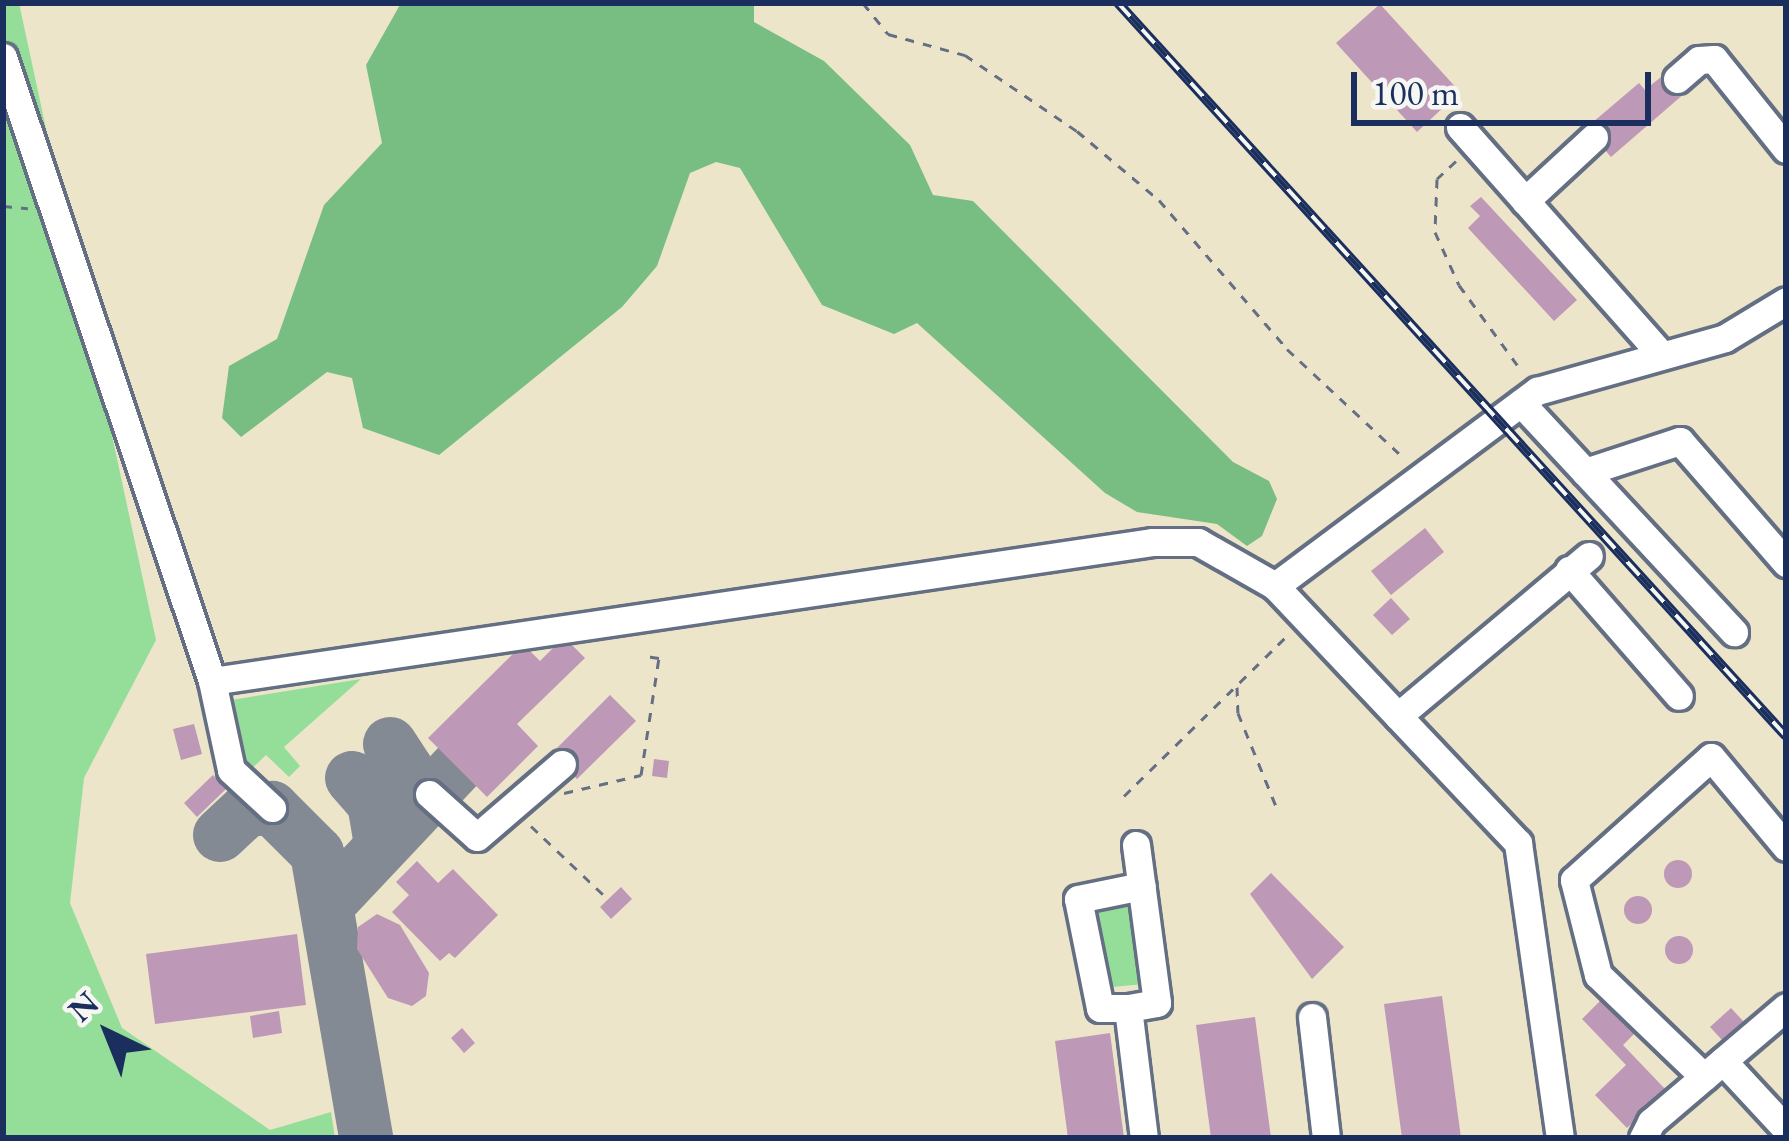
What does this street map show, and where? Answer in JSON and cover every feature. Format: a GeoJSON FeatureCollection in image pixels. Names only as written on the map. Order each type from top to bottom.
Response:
{"type":"FeatureCollection","features":[{"type":"Feature","properties":{"kind":"lane"},"geometry":{"type":"LineString","coordinates":[[3,57],[48,209],[212,682],[231,770],[272,808]]}},
{"type":"Feature","properties":{"kind":"lane"},"geometry":{"type":"LineString","coordinates":[[1676,79],[1714,59],[1786,149]]}},
{"type":"Feature","properties":{"kind":"lane"},"geometry":{"type":"LineString","coordinates":[[1467,135],[1659,352]]}},
{"type":"Feature","properties":{"kind":"lane"},"geometry":{"type":"LineString","coordinates":[[1525,201],[1594,137]]}},
{"type":"Feature","properties":{"kind":"lane"},"geometry":{"type":"LineString","coordinates":[[1275,586],[1529,397],[1659,352],[1724,338],[1786,301]]}},
{"type":"Feature","properties":{"kind":"lane"},"geometry":{"type":"LineString","coordinates":[[1529,397],[1585,472],[1733,632]]}},
{"type":"Feature","properties":{"kind":"lane"},"geometry":{"type":"LineString","coordinates":[[1585,472],[1680,441],[1786,563]]}},
{"type":"Feature","properties":{"kind":"lane"},"geometry":{"type":"LineString","coordinates":[[212,682],[1152,542],[1198,542],[1275,586],[1518,843],[1560,1138]]}},
{"type":"Feature","properties":{"kind":"lane"},"geometry":{"type":"LineString","coordinates":[[1398,716],[1579,563],[1679,695]]}},
{"type":"Feature","properties":{"kind":"lane"},"geometry":{"type":"LineString","coordinates":[[1786,847],[1711,757],[1574,880],[1598,975],[1786,1129]]}},
{"type":"Feature","properties":{"kind":"lane"},"geometry":{"type":"LineString","coordinates":[[429,794],[477,837],[508,805],[562,764]]}},
{"type":"Feature","properties":{"kind":"lane"},"geometry":{"type":"LineString","coordinates":[[1136,845],[1142,886],[1157,1003],[1100,1008],[1078,898],[1142,886]]}},
{"type":"Feature","properties":{"kind":"lane"},"geometry":{"type":"LineString","coordinates":[[1643,1138],[1786,1007]]}},
{"type":"Feature","properties":{"kind":"lane"},"geometry":{"type":"LineString","coordinates":[[1129,1008],[1144,1138]]}},
{"type":"Feature","properties":{"kind":"lane"},"geometry":{"type":"LineString","coordinates":[[1312,1017],[1325,1138]]}},
{"type":"Feature","properties":{"kind":"path"},"geometry":{"type":"LineString","coordinates":[[863,3],[888,34],[964,55],[1110,159],[1159,200],[1287,349],[1423,476]]}},
{"type":"Feature","properties":{"kind":"path"},"geometry":{"type":"LineString","coordinates":[[1467,135],[1438,179],[1435,232],[1459,285],[1529,397]]}},
{"type":"Feature","properties":{"kind":"path"},"geometry":{"type":"LineString","coordinates":[[3,206],[48,209]]}},
{"type":"Feature","properties":{"kind":"path"},"geometry":{"type":"LineString","coordinates":[[1124,796],[1305,618]]}},
{"type":"Feature","properties":{"kind":"path"},"geometry":{"type":"LineString","coordinates":[[559,794],[641,775],[659,658],[645,656]]}},
{"type":"Feature","properties":{"kind":"path"},"geometry":{"type":"LineString","coordinates":[[1237,685],[1238,713],[1278,811]]}},
{"type":"Feature","properties":{"kind":"path"},"geometry":{"type":"LineString","coordinates":[[508,805],[608,899]]}},
{"type":"Feature","properties":{"kind":"green space"},"geometry":{"type":"Polygon","coordinates":[[[3,3],[19,3],[156,640],[84,778],[70,903],[122,1028],[270,1130],[331,1112],[335,1138],[3,1138],[3,3]]]}},
{"type":"Feature","properties":{"kind":"green space"},"geometry":{"type":"Polygon","coordinates":[[[401,3],[754,3],[754,22],[824,61],[910,145],[933,195],[973,201],[1233,462],[1269,481],[1277,499],[1262,536],[1247,546],[1217,524],[1137,512],[1105,493],[917,323],[894,334],[822,305],[740,168],[716,162],[690,173],[657,266],[622,307],[439,455],[363,428],[352,378],[327,372],[241,437],[222,418],[229,366],[277,339],[324,205],[382,143],[366,65],[401,3]]]}},
{"type":"Feature","properties":{"kind":"green space"},"geometry":{"type":"Polygon","coordinates":[[[361,679],[284,747],[300,766],[289,777],[266,755],[241,779],[212,703],[361,679]]]}},
{"type":"Feature","properties":{"kind":"green space"},"geometry":{"type":"Polygon","coordinates":[[[1135,896],[1145,984],[1112,987],[1095,902],[1135,896]]]}},
{"type":"Feature","properties":{"kind":"building"},"geometry":{"type":"Polygon","coordinates":[[[1380,4],[1460,92],[1417,132],[1336,43],[1380,4]]]}},
{"type":"Feature","properties":{"kind":"building"},"geometry":{"type":"Polygon","coordinates":[[[1667,72],[1685,93],[1611,157],[1586,128],[1639,83],[1645,90],[1667,72]]]}},
{"type":"Feature","properties":{"kind":"building"},"geometry":{"type":"Polygon","coordinates":[[[1481,197],[1577,300],[1554,321],[1468,228],[1480,216],[1470,206],[1481,197]]]}},
{"type":"Feature","properties":{"kind":"building"},"geometry":{"type":"Polygon","coordinates":[[[1425,528],[1444,552],[1391,595],[1371,571],[1425,528]]]}},
{"type":"Feature","properties":{"kind":"building"},"geometry":{"type":"Polygon","coordinates":[[[1391,598],[1410,619],[1392,635],[1373,615],[1391,598]]]}},
{"type":"Feature","properties":{"kind":"building"},"geometry":{"type":"Polygon","coordinates":[[[564,637],[585,658],[517,724],[538,746],[487,797],[428,738],[523,644],[540,661],[564,637]]]}},
{"type":"Feature","properties":{"kind":"building"},"geometry":{"type":"Polygon","coordinates":[[[610,695],[636,721],[577,779],[552,753],[610,695]]]}},
{"type":"Feature","properties":{"kind":"building"},"geometry":{"type":"Polygon","coordinates":[[[194,724],[202,754],[181,760],[173,729],[194,724]]]}},
{"type":"Feature","properties":{"kind":"building"},"geometry":{"type":"Polygon","coordinates":[[[654,759],[669,761],[667,778],[652,776],[654,759]]]}},
{"type":"Feature","properties":{"kind":"building"},"geometry":{"type":"Polygon","coordinates":[[[213,775],[226,789],[197,817],[184,803],[213,775]]]}},
{"type":"Feature","properties":{"kind":"building"},"geometry":{"type":"Polygon","coordinates":[[[1678,860],[1688,864],[1692,874],[1688,884],[1678,888],[1668,884],[1664,874],[1668,864],[1678,860]]]}},
{"type":"Feature","properties":{"kind":"building"},"geometry":{"type":"Polygon","coordinates":[[[417,861],[438,883],[453,869],[498,915],[455,958],[449,953],[440,961],[392,912],[409,895],[396,882],[417,861]]]}},
{"type":"Feature","properties":{"kind":"building"},"geometry":{"type":"Polygon","coordinates":[[[1271,873],[1344,947],[1312,979],[1250,894],[1271,873]]]}},
{"type":"Feature","properties":{"kind":"building"},"geometry":{"type":"Polygon","coordinates":[[[621,887],[632,899],[611,919],[600,907],[621,887]]]}},
{"type":"Feature","properties":{"kind":"building"},"geometry":{"type":"Polygon","coordinates":[[[1638,896],[1648,900],[1652,910],[1648,920],[1638,924],[1628,920],[1624,910],[1628,900],[1638,896]]]}},
{"type":"Feature","properties":{"kind":"building"},"geometry":{"type":"Polygon","coordinates":[[[377,914],[400,925],[429,973],[426,996],[412,1006],[388,998],[357,949],[358,927],[377,914]]]}},
{"type":"Feature","properties":{"kind":"building"},"geometry":{"type":"Polygon","coordinates":[[[297,934],[306,1005],[155,1024],[146,954],[297,934]]]}},
{"type":"Feature","properties":{"kind":"building"},"geometry":{"type":"Polygon","coordinates":[[[1679,936],[1689,940],[1693,950],[1689,960],[1679,964],[1669,960],[1665,950],[1669,940],[1679,936]]]}},
{"type":"Feature","properties":{"kind":"building"},"geometry":{"type":"Polygon","coordinates":[[[1442,996],[1461,1138],[1402,1138],[1384,1004],[1442,996]]]}},
{"type":"Feature","properties":{"kind":"building"},"geometry":{"type":"Polygon","coordinates":[[[1602,999],[1635,1033],[1623,1045],[1666,1090],[1627,1128],[1595,1095],[1626,1065],[1582,1019],[1602,999]]]}},
{"type":"Feature","properties":{"kind":"building"},"geometry":{"type":"Polygon","coordinates":[[[1731,1008],[1744,1022],[1723,1041],[1710,1027],[1731,1008]]]}},
{"type":"Feature","properties":{"kind":"building"},"geometry":{"type":"Polygon","coordinates":[[[279,1011],[282,1033],[253,1038],[250,1016],[279,1011]]]}},
{"type":"Feature","properties":{"kind":"building"},"geometry":{"type":"Polygon","coordinates":[[[1255,1017],[1271,1138],[1211,1138],[1196,1025],[1255,1017]]]}},
{"type":"Feature","properties":{"kind":"building"},"geometry":{"type":"Polygon","coordinates":[[[462,1028],[475,1043],[464,1053],[451,1038],[462,1028]]]}},
{"type":"Feature","properties":{"kind":"building"},"geometry":{"type":"Polygon","coordinates":[[[1110,1033],[1124,1138],[1068,1138],[1055,1041],[1110,1033]]]}},
{"type":"Feature","properties":{"kind":"taxiway"},"geometry":{"type":"LineString","coordinates":[[390,744],[407,770],[413,811]]}},
{"type":"Feature","properties":{"kind":"taxiway"},"geometry":{"type":"LineString","coordinates":[[328,904],[457,767]]}},
{"type":"Feature","properties":{"kind":"taxiway"},"geometry":{"type":"LineString","coordinates":[[352,778],[374,803],[381,844]]}},
{"type":"Feature","properties":{"kind":"taxiway"},"geometry":{"type":"LineString","coordinates":[[220,835],[247,810],[272,808],[317,853],[366,1138]]}},
{"type":"Feature","properties":{"kind":"railway"},"geometry":{"type":"LineString","coordinates":[[1118,3],[1786,736]]}}]}
